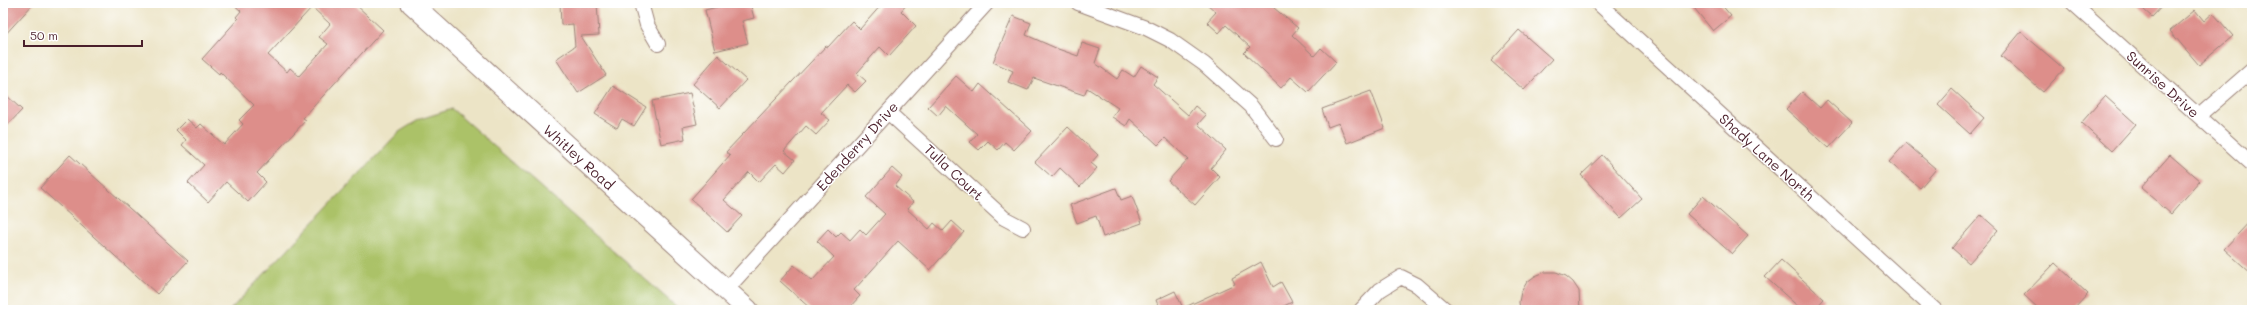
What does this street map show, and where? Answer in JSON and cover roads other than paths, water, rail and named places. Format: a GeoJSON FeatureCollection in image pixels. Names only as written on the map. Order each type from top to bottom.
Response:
{"type":"FeatureCollection","features":[{"type":"Feature","properties":{"kind":"street","name":"Whitley Road"},"geometry":{"type":"LineString","coordinates":[[411,3],[748,310]]}},
{"type":"Feature","properties":{"kind":"street"},"geometry":{"type":"LineString","coordinates":[[641,3],[647,25],[658,44]]}},
{"type":"Feature","properties":{"kind":"street","name":"Edenderry Drive"},"geometry":{"type":"LineString","coordinates":[[726,290],[988,3]]}},
{"type":"Feature","properties":{"kind":"street"},"geometry":{"type":"LineString","coordinates":[[1078,3],[1146,28],[1170,40],[1204,64],[1247,102],[1276,139]]}},
{"type":"Feature","properties":{"kind":"street","name":"Shady Lane North"},"geometry":{"type":"LineString","coordinates":[[1598,3],[1936,310]]}},
{"type":"Feature","properties":{"kind":"street","name":"Sunrise Drive"},"geometry":{"type":"LineString","coordinates":[[2073,3],[2252,164]]}},
{"type":"Feature","properties":{"kind":"street"},"geometry":{"type":"LineString","coordinates":[[2199,116],[2252,70]]}},
{"type":"Feature","properties":{"kind":"street","name":"Tulla Court"},"geometry":{"type":"LineString","coordinates":[[888,112],[1004,218],[1023,228]]}},
{"type":"Feature","properties":{"kind":"street"},"geometry":{"type":"LineString","coordinates":[[1361,310],[1380,290],[1401,277],[1417,285],[1446,310]]}}]}
